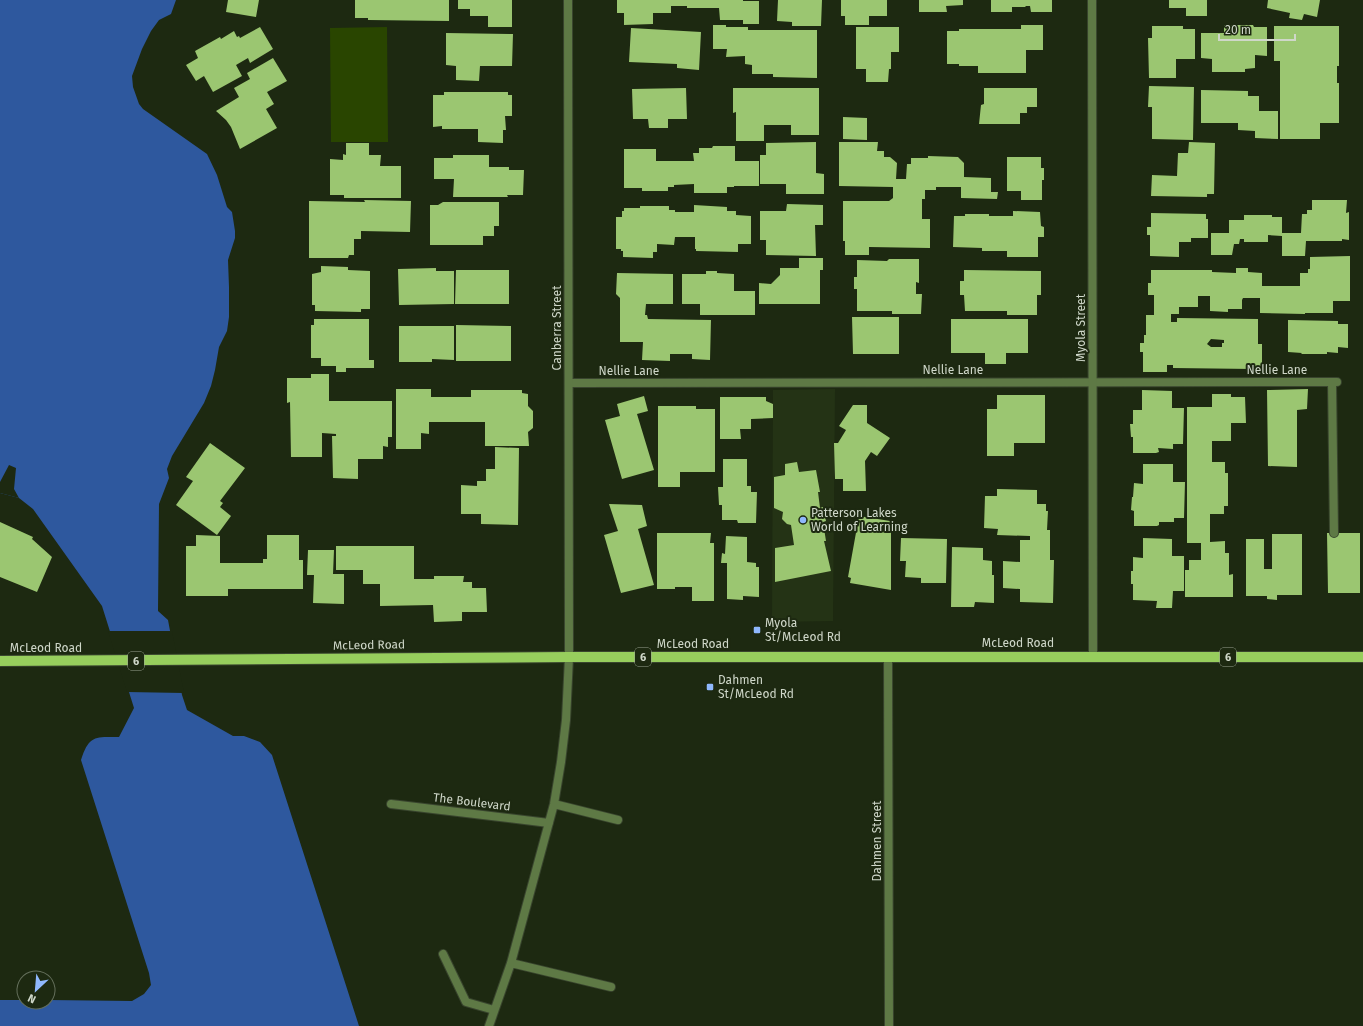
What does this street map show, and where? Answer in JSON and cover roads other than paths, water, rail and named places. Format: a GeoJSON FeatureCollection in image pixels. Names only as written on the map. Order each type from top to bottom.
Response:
{"type":"FeatureCollection","features":[{"type":"Feature","properties":{"kind":"main road","name":"McLeod Road"},"geometry":{"type":"LineString","coordinates":[[0,661],[888,656],[1363,657]]}},
{"type":"Feature","properties":{"kind":"street","name":"Canberra Street"},"geometry":{"type":"LineString","coordinates":[[568,0],[569,657]]}},
{"type":"Feature","properties":{"kind":"street","name":"Myola Street"},"geometry":{"type":"LineString","coordinates":[[1092,0],[1093,657]]}},
{"type":"Feature","properties":{"kind":"street","name":"Nellie Lane"},"geometry":{"type":"LineString","coordinates":[[569,383],[1334,382],[1334,533]]}},
{"type":"Feature","properties":{"kind":"street","name":"Dahmen Street"},"geometry":{"type":"LineString","coordinates":[[888,656],[889,1026]]}},
{"type":"Feature","properties":{"kind":"street"},"geometry":{"type":"LineString","coordinates":[[489,1026],[511,963],[554,804],[566,720],[569,657]]}},
{"type":"Feature","properties":{"kind":"street","name":"The Boulevard"},"geometry":{"type":"LineString","coordinates":[[391,804],[549,823]]}},
{"type":"Feature","properties":{"kind":"street"},"geometry":{"type":"LineString","coordinates":[[554,804],[618,820]]}},
{"type":"Feature","properties":{"kind":"street"},"geometry":{"type":"LineString","coordinates":[[443,954],[466,1002],[494,1010]]}},
{"type":"Feature","properties":{"kind":"street"},"geometry":{"type":"LineString","coordinates":[[511,963],[611,987]]}},
{"type":"Feature","properties":{"kind":"water"},"geometry":{"type":"Polygon","coordinates":[[[0,0],[176,0],[171,14],[159,20],[151,31],[142,49],[132,76],[133,87],[139,104],[143,109],[207,154],[217,175],[227,207],[232,212],[235,238],[228,260],[229,317],[227,331],[219,347],[211,386],[204,403],[172,456],[167,469],[169,478],[159,504],[158,611],[168,620],[182,695],[187,710],[233,736],[244,736],[260,742],[272,755],[359,1026],[0,1026],[0,1000],[16,1000],[16,1010],[56,1010],[56,1000],[132,1001],[144,994],[151,985],[149,973],[81,760],[87,746],[94,739],[119,737],[134,708],[102,606],[33,509],[19,498],[0,493],[0,0]]]}},
{"type":"Feature","properties":{"kind":"place","name":"Patterson Lakes World of Learning"},"geometry":{"type":"Point","coordinates":[803,520]}},
{"type":"Feature","properties":{"kind":"place","name":"Myola St/McLeod Rd"},"geometry":{"type":"Point","coordinates":[757,630]}},
{"type":"Feature","properties":{"kind":"place","name":"Dahmen St/McLeod Rd"},"geometry":{"type":"Point","coordinates":[710,687]}}]}
